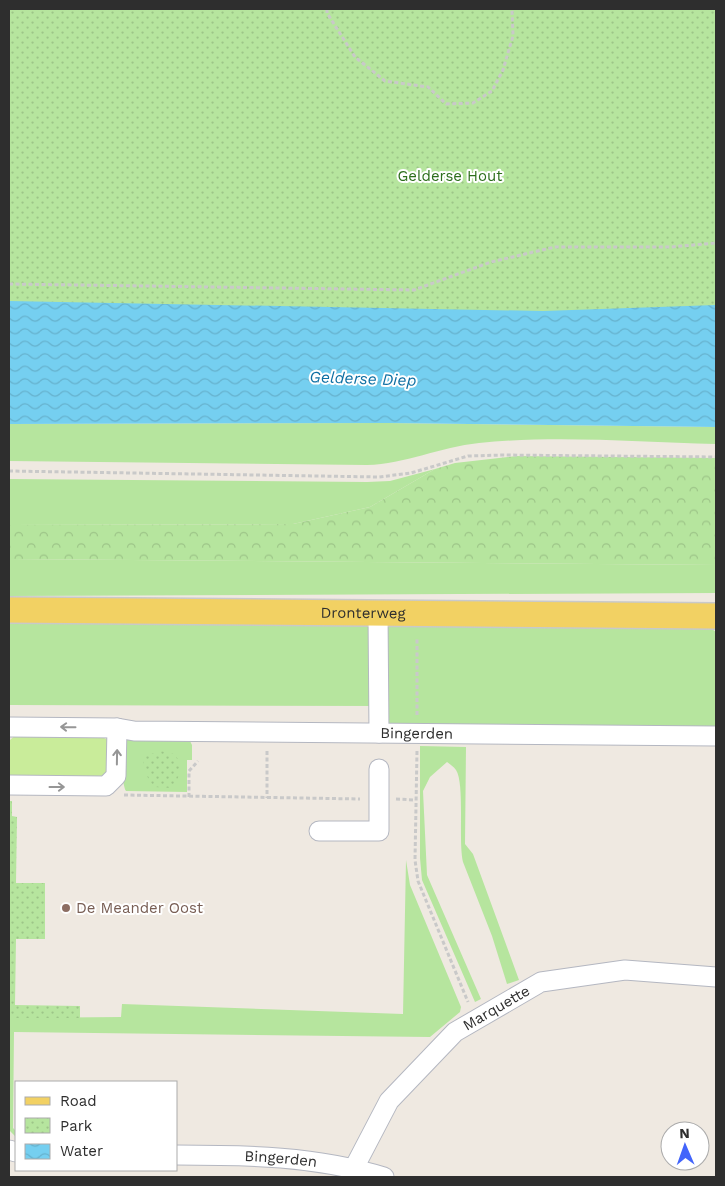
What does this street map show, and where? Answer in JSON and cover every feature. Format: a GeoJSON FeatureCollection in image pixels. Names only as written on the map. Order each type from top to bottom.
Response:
{"type":"FeatureCollection","features":[{"type":"Feature","properties":{"kind":"main road","name":"Dronterweg"},"geometry":{"type":"LineString","coordinates":[[9,610],[716,616]]}},
{"type":"Feature","properties":{"kind":"street"},"geometry":{"type":"LineString","coordinates":[[378,614],[378,733]]}},
{"type":"Feature","properties":{"kind":"street","name":"Bingerden"},"geometry":{"type":"LineString","coordinates":[[9,727],[117,728],[134,731],[267,733],[716,736]]}},
{"type":"Feature","properties":{"kind":"street"},"geometry":{"type":"LineString","coordinates":[[9,785],[102,787],[110,784],[117,771],[117,728]]}},
{"type":"Feature","properties":{"kind":"street"},"geometry":{"type":"LineString","coordinates":[[319,831],[379,831],[379,769]]}},
{"type":"Feature","properties":{"kind":"street","name":"Marquette"},"geometry":{"type":"LineString","coordinates":[[354,1173],[388,1101],[455,1032],[541,982],[625,970],[716,977]]}},
{"type":"Feature","properties":{"kind":"street","name":"Bingerden"},"geometry":{"type":"LineString","coordinates":[[178,1155],[251,1155],[300,1159],[354,1173],[384,1177]]}},
{"type":"Feature","properties":{"kind":"path"},"geometry":{"type":"LineString","coordinates":[[327,9],[331,21],[355,57],[385,81],[428,87],[446,104],[473,103],[492,91],[503,70],[513,36],[512,9]]}},
{"type":"Feature","properties":{"kind":"path"},"geometry":{"type":"LineString","coordinates":[[9,284],[414,290],[492,262],[554,247],[671,247],[716,244]]}},
{"type":"Feature","properties":{"kind":"path"},"geometry":{"type":"LineString","coordinates":[[9,471],[379,477],[411,473],[468,456],[716,457]]}},
{"type":"Feature","properties":{"kind":"path"},"geometry":{"type":"LineString","coordinates":[[417,639],[415,860],[418,881],[475,1019]]}},
{"type":"Feature","properties":{"kind":"path"},"geometry":{"type":"LineString","coordinates":[[267,733],[267,798]]}},
{"type":"Feature","properties":{"kind":"path"},"geometry":{"type":"LineString","coordinates":[[189,797],[189,771],[198,761]]}},
{"type":"Feature","properties":{"kind":"path"},"geometry":{"type":"LineString","coordinates":[[110,784],[124,796],[416,800]]}},
{"type":"Feature","properties":{"kind":"green space","name":"Gelderse Hout"},"geometry":{"type":"Polygon","coordinates":[[[9,9],[716,9],[716,322],[9,326],[9,9]]]}},
{"type":"Feature","properties":{"kind":"green space"},"geometry":{"type":"Polygon","coordinates":[[[388,423],[716,427],[716,444],[598,440],[508,441],[465,445],[395,462],[367,465],[9,461],[9,424],[388,423]]]}},
{"type":"Feature","properties":{"kind":"green space"},"geometry":{"type":"Polygon","coordinates":[[[517,456],[716,458],[716,565],[9,559],[9,525],[293,524],[370,507],[435,469],[455,463],[517,456]]]}},
{"type":"Feature","properties":{"kind":"green space"},"geometry":{"type":"Polygon","coordinates":[[[435,469],[370,507],[293,524],[9,525],[9,479],[367,482],[390,481],[435,469]]]}},
{"type":"Feature","properties":{"kind":"green space"},"geometry":{"type":"Polygon","coordinates":[[[9,559],[716,565],[716,593],[9,596],[9,559]]]}},
{"type":"Feature","properties":{"kind":"green space"},"geometry":{"type":"Polygon","coordinates":[[[9,623],[709,627],[716,632],[716,729],[390,724],[384,717],[384,706],[9,705],[9,623]]]}},
{"type":"Feature","properties":{"kind":"green space"},"geometry":{"type":"Polygon","coordinates":[[[16,735],[102,737],[108,740],[108,776],[102,780],[16,780],[10,775],[10,740],[16,735]]]}},
{"type":"Feature","properties":{"kind":"green space"},"geometry":{"type":"Polygon","coordinates":[[[127,739],[189,739],[192,745],[192,760],[187,760],[187,792],[126,791],[122,765],[127,739]]]}},
{"type":"Feature","properties":{"kind":"green space"},"geometry":{"type":"Polygon","coordinates":[[[420,746],[466,747],[465,844],[473,854],[519,980],[507,984],[492,936],[463,862],[459,777],[455,769],[447,762],[430,777],[423,791],[427,875],[481,999],[475,1002],[422,880],[420,858],[420,746]]]}},
{"type":"Feature","properties":{"kind":"green space"},"geometry":{"type":"Polygon","coordinates":[[[161,751],[174,754],[181,763],[180,774],[172,788],[154,787],[143,770],[144,756],[161,751]]]}},
{"type":"Feature","properties":{"kind":"green space"},"geometry":{"type":"Polygon","coordinates":[[[9,801],[12,801],[12,816],[17,817],[16,883],[45,883],[45,939],[16,939],[15,1005],[80,1006],[80,1018],[9,1018],[9,801]]]}},
{"type":"Feature","properties":{"kind":"green space"},"geometry":{"type":"Polygon","coordinates":[[[406,860],[410,885],[461,1007],[460,1012],[430,1037],[14,1032],[13,1128],[15,1136],[10,1131],[10,1018],[121,1017],[122,1004],[403,1014],[406,860]]]}},
{"type":"Feature","properties":{"kind":"water","name":"Gelderse Diep"},"geometry":{"type":"Polygon","coordinates":[[[9,301],[543,311],[716,305],[716,427],[388,423],[9,424],[9,301]]]}},
{"type":"Feature","properties":{"kind":"place","name":"De Meander Oost"},"geometry":{"type":"Point","coordinates":[66,908]}}]}
